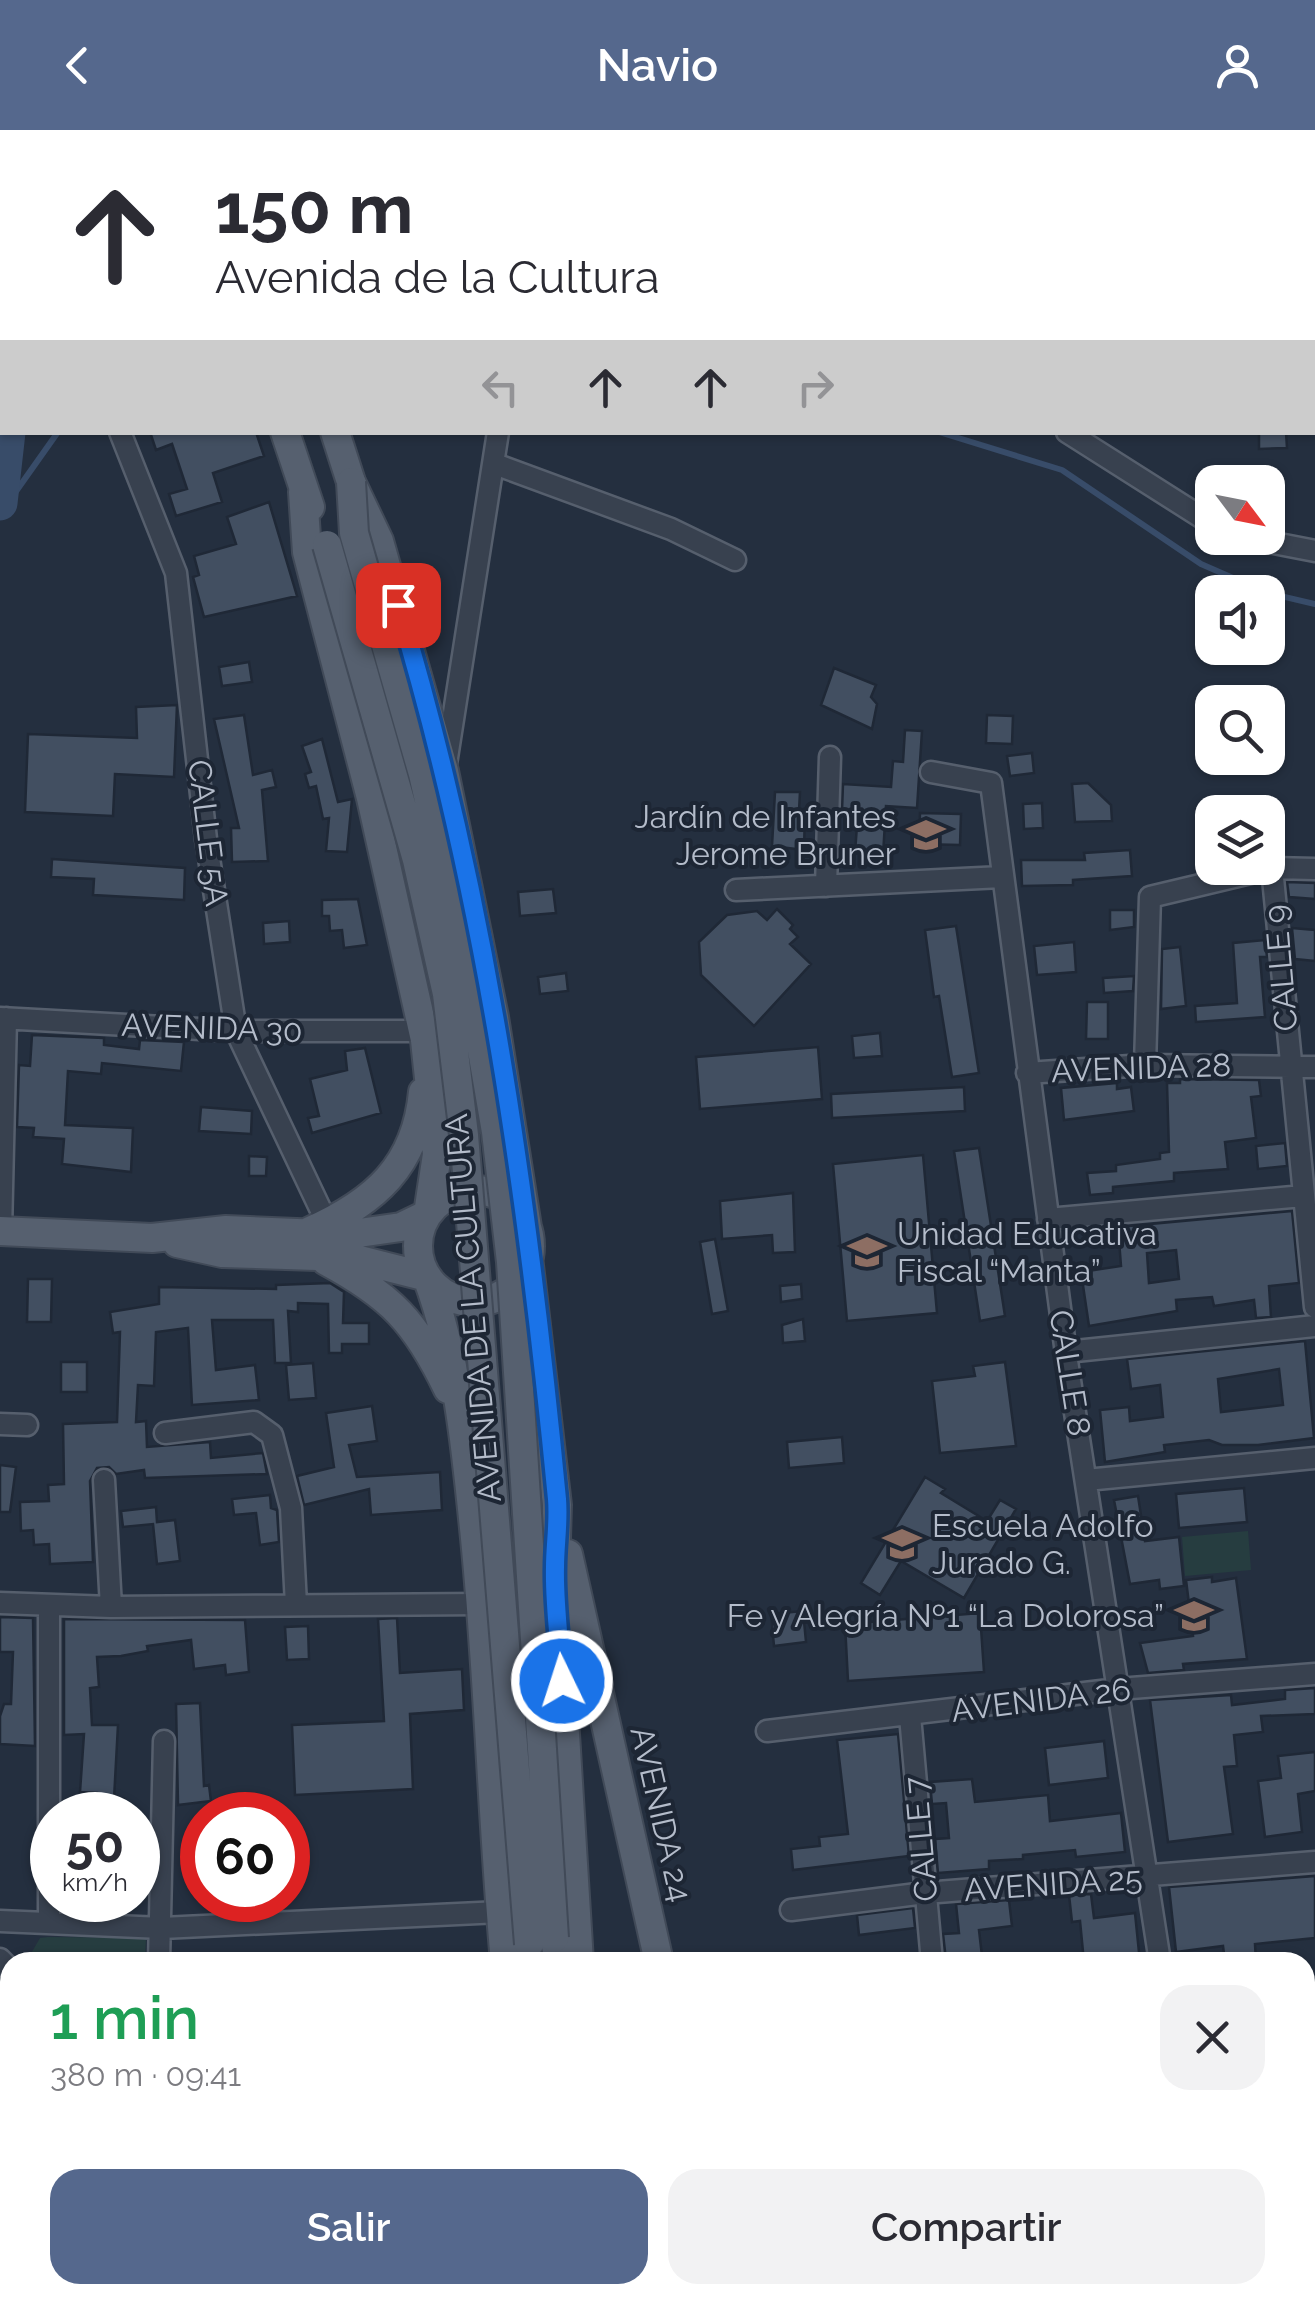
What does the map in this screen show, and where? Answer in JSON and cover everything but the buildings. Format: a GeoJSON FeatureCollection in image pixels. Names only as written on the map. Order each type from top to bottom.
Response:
{"type":"FeatureCollection","features":[{"type":"Feature","properties":{"kind":"main road","name":"AVENIDA DE LA CULTURA"},"geometry":{"type":"LineString","coordinates":[[286,435],[303,492],[327,546],[418,860],[446,994],[464,1134],[543,1952]]}},
{"type":"Feature","properties":{"kind":"main road","name":"AVENIDA DE LA CULTURA"},"geometry":{"type":"LineString","coordinates":[[336,435],[351,482],[379,540],[444,771],[491,997],[529,1249],[558,1504],[554,1571],[578,1952]]}},
{"type":"Feature","properties":{"kind":"main road","name":"AVENIDA DE LA CULTURA"},"geometry":{"type":"LineString","coordinates":[[351,482],[354,533],[423,774],[470,980],[496,1132],[511,1262],[543,1952]]}},
{"type":"Feature","properties":{"kind":"main road","name":"AVENIDA DE LA CULTURA"},"geometry":{"type":"LineString","coordinates":[[303,492],[306,552],[371,798],[424,1036],[437,1154],[428,1214]]}},
{"type":"Feature","properties":{"kind":"main road"},"geometry":{"type":"LineString","coordinates":[[316,1237],[380,1191],[408,1154],[423,1096],[424,1036]]}},
{"type":"Feature","properties":{"kind":"main road"},"geometry":{"type":"LineString","coordinates":[[0,1231],[152,1238],[226,1230],[316,1237],[373,1233],[428,1214],[454,1193],[488,1191],[516,1209],[529,1249],[509,1289],[474,1302],[456,1299],[427,1277],[370,1260],[316,1237]]}},
{"type":"Feature","properties":{"kind":"main road"},"geometry":{"type":"LineString","coordinates":[[427,1277],[418,1245],[428,1214]]}},
{"type":"Feature","properties":{"kind":"main road"},"geometry":{"type":"LineString","coordinates":[[316,1237],[396,1305],[418,1332],[464,1422]]}},
{"type":"Feature","properties":{"kind":"main road","name":"AVENIDA DE LA CULTURA"},"geometry":{"type":"LineString","coordinates":[[427,1277],[449,1344],[464,1422],[481,1604],[504,1952]]}},
{"type":"Feature","properties":{"kind":"main road","name":"AVENIDA 24"},"geometry":{"type":"LineString","coordinates":[[558,1504],[657,1952]]}},
{"type":"Feature","properties":{"kind":"street","name":"CALLE 5A"},"geometry":{"type":"LineString","coordinates":[[121,435],[176,573],[206,839],[236,1031],[316,1237]]}},
{"type":"Feature","properties":{"kind":"street"},"geometry":{"type":"LineString","coordinates":[[444,771],[498,435]]}},
{"type":"Feature","properties":{"kind":"street"},"geometry":{"type":"LineString","coordinates":[[1072,435],[1195,513]]}},
{"type":"Feature","properties":{"kind":"street"},"geometry":{"type":"LineString","coordinates":[[494,464],[671,528],[735,560]]}},
{"type":"Feature","properties":{"kind":"street"},"geometry":{"type":"LineString","coordinates":[[1285,545],[1315,551]]}},
{"type":"Feature","properties":{"kind":"street"},"geometry":{"type":"LineString","coordinates":[[826,886],[830,757]]}},
{"type":"Feature","properties":{"kind":"street","name":"CALLE 8"},"geometry":{"type":"LineString","coordinates":[[931,772],[991,783],[1026,1072],[1066,1352],[1158,1952]]}},
{"type":"Feature","properties":{"kind":"street"},"geometry":{"type":"LineString","coordinates":[[1285,869],[1315,870]]}},
{"type":"Feature","properties":{"kind":"street"},"geometry":{"type":"LineString","coordinates":[[736,890],[1002,877]]}},
{"type":"Feature","properties":{"kind":"street"},"geometry":{"type":"LineString","coordinates":[[1144,1065],[1150,897],[1200,885]]}},
{"type":"Feature","properties":{"kind":"street","name":"CALLE 9"},"geometry":{"type":"LineString","coordinates":[[1273,885],[1315,1307]]}},
{"type":"Feature","properties":{"kind":"street","name":"AVENIDA 30"},"geometry":{"type":"LineString","coordinates":[[3,1018],[236,1031],[424,1036]]}},
{"type":"Feature","properties":{"kind":"street"},"geometry":{"type":"LineString","coordinates":[[0,1231],[3,1018]]}},
{"type":"Feature","properties":{"kind":"street","name":"AVENIDA 28"},"geometry":{"type":"LineString","coordinates":[[1026,1072],[1144,1065],[1315,1067]]}},
{"type":"Feature","properties":{"kind":"street"},"geometry":{"type":"LineString","coordinates":[[1048,1218],[1303,1196]]}},
{"type":"Feature","properties":{"kind":"street"},"geometry":{"type":"LineString","coordinates":[[1066,1352],[1315,1326]]}},
{"type":"Feature","properties":{"kind":"street"},"geometry":{"type":"LineString","coordinates":[[165,1433],[254,1422],[272,1436],[291,1508],[296,1605]]}},
{"type":"Feature","properties":{"kind":"street"},"geometry":{"type":"LineString","coordinates":[[0,1424],[27,1425]]}},
{"type":"Feature","properties":{"kind":"street"},"geometry":{"type":"LineString","coordinates":[[1086,1480],[1315,1458]]}},
{"type":"Feature","properties":{"kind":"street"},"geometry":{"type":"LineString","coordinates":[[104,1480],[111,1607]]}},
{"type":"Feature","properties":{"kind":"street"},"geometry":{"type":"LineString","coordinates":[[0,1603],[111,1607],[481,1604]]}},
{"type":"Feature","properties":{"kind":"street"},"geometry":{"type":"LineString","coordinates":[[49,1605],[49,1792]]}},
{"type":"Feature","properties":{"kind":"street","name":"AVENIDA 26"},"geometry":{"type":"LineString","coordinates":[[767,1730],[1118,1689],[1315,1674]]}},
{"type":"Feature","properties":{"kind":"street","name":"CALLE 7"},"geometry":{"type":"LineString","coordinates":[[910,1716],[931,1952]]}},
{"type":"Feature","properties":{"kind":"street"},"geometry":{"type":"LineString","coordinates":[[160,1952],[164,1741]]}},
{"type":"Feature","properties":{"kind":"street","name":"AVENIDA 25"},"geometry":{"type":"LineString","coordinates":[[791,1910],[925,1893],[1315,1862]]}},
{"type":"Feature","properties":{"kind":"street"},"geometry":{"type":"LineString","coordinates":[[49,1922],[162,1928],[500,1912]]}},
{"type":"Feature","properties":{"kind":"street"},"geometry":{"type":"LineString","coordinates":[[0,1921],[30,1922]]}},
{"type":"Feature","properties":{"kind":"green space"},"geometry":{"type":"Polygon","coordinates":[[[1248,1531],[1251,1570],[1185,1576],[1182,1537],[1248,1531]]]}},
{"type":"Feature","properties":{"kind":"green space"},"geometry":{"type":"Polygon","coordinates":[[[40,1938],[146,1938],[145,1952],[32,1952],[40,1938]]]}},
{"type":"Feature","properties":{"kind":"waterway"},"geometry":{"type":"LineString","coordinates":[[0,503],[8,435]]}},
{"type":"Feature","properties":{"kind":"waterway"},"geometry":{"type":"LineString","coordinates":[[0,514],[56,435]]}},
{"type":"Feature","properties":{"kind":"waterway"},"geometry":{"type":"LineString","coordinates":[[949,435],[1062,470],[1201,564],[1226,575]]}},
{"type":"Feature","properties":{"kind":"waterway"},"geometry":{"type":"LineString","coordinates":[[1285,597],[1315,604]]}},
{"type":"Feature","properties":{"kind":"place","name":"Jardín de Infantes Jerome Bruner"},"geometry":{"type":"Point","coordinates":[926,835]}},
{"type":"Feature","properties":{"kind":"place","name":"Unidad Educativa Fiscal “Manta”"},"geometry":{"type":"Point","coordinates":[867,1252]}},
{"type":"Feature","properties":{"kind":"place","name":"Escuela Adolfo Jurado G."},"geometry":{"type":"Point","coordinates":[902,1544]}},
{"type":"Feature","properties":{"kind":"place","name":"Fe y Alegría Nº1 “La Dolorosa”"},"geometry":{"type":"Point","coordinates":[1194,1616]}},
{"type":"Feature","properties":{"kind":"route"},"geometry":{"type":"LineString","coordinates":[[398,605],[418,670],[469,880],[529,1240],[558,1504],[554,1571],[562,1681]]}}]}
